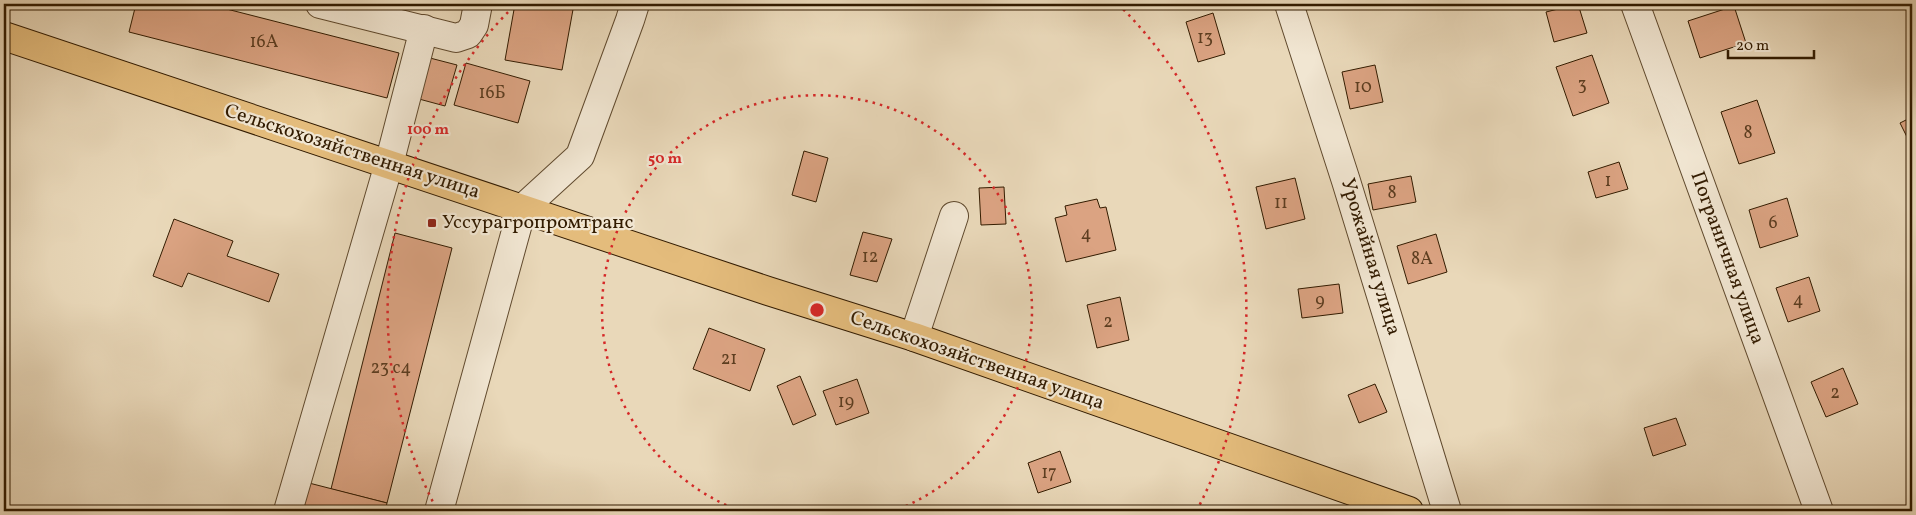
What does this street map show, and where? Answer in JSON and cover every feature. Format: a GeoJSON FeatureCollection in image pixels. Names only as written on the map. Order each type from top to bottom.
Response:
{"type":"FeatureCollection","features":[{"type":"Feature","properties":{"kind":"main road","name":"Сельскохозяйственная улица"},"geometry":{"type":"LineString","coordinates":[[4,36],[768,291],[914,337],[1400,510]]}},
{"type":"Feature","properties":{"kind":"lane"},"geometry":{"type":"LineString","coordinates":[[320,4],[456,38],[468,34],[474,25],[478,4]]}},
{"type":"Feature","properties":{"kind":"lane"},"geometry":{"type":"LineString","coordinates":[[439,511],[522,209],[580,156],[635,4]]}},
{"type":"Feature","properties":{"kind":"lane","name":"Урожайная улица"},"geometry":{"type":"LineString","coordinates":[[1289,4],[1346,180],[1447,511]]}},
{"type":"Feature","properties":{"kind":"lane","name":"Пограничная улица"},"geometry":{"type":"LineString","coordinates":[[1636,4],[1819,511]]}},
{"type":"Feature","properties":{"kind":"lane"},"geometry":{"type":"LineString","coordinates":[[288,511],[389,164],[424,29]]}},
{"type":"Feature","properties":{"kind":"lane"},"geometry":{"type":"LineString","coordinates":[[914,337],[954,216]]}},
{"type":"Feature","properties":{"kind":"building"},"geometry":{"type":"Polygon","coordinates":[[[136,4],[207,4],[399,53],[387,98],[129,32],[136,4]]]}},
{"type":"Feature","properties":{"kind":"building"},"geometry":{"type":"Polygon","coordinates":[[[515,4],[574,4],[562,70],[505,60],[515,4]]]}},
{"type":"Feature","properties":{"kind":"building"},"geometry":{"type":"Polygon","coordinates":[[[1578,4],[1587,33],[1554,42],[1546,12],[1578,4]]]}},
{"type":"Feature","properties":{"kind":"building"},"geometry":{"type":"Polygon","coordinates":[[[1734,6],[1746,43],[1700,58],[1688,21],[1734,6]]]}},
{"type":"Feature","properties":{"kind":"building"},"geometry":{"type":"Polygon","coordinates":[[[1213,13],[1225,54],[1198,62],[1186,22],[1213,13]]]}},
{"type":"Feature","properties":{"kind":"building"},"geometry":{"type":"Polygon","coordinates":[[[1592,55],[1609,103],[1573,116],[1556,67],[1592,55]]]}},
{"type":"Feature","properties":{"kind":"building"},"geometry":{"type":"Polygon","coordinates":[[[430,58],[457,65],[445,106],[419,99],[430,58]]]}},
{"type":"Feature","properties":{"kind":"building"},"geometry":{"type":"Polygon","coordinates":[[[466,63],[530,81],[518,123],[454,105],[466,63]]]}},
{"type":"Feature","properties":{"kind":"building"},"geometry":{"type":"Polygon","coordinates":[[[1375,65],[1383,102],[1350,109],[1342,72],[1375,65]]]}},
{"type":"Feature","properties":{"kind":"building"},"geometry":{"type":"Polygon","coordinates":[[[1757,100],[1775,153],[1739,164],[1721,112],[1757,100]]]}},
{"type":"Feature","properties":{"kind":"building"},"geometry":{"type":"Polygon","coordinates":[[[1912,117],[1912,147],[1900,123],[1912,117]]]}},
{"type":"Feature","properties":{"kind":"building"},"geometry":{"type":"Polygon","coordinates":[[[804,151],[828,158],[816,202],[792,195],[804,151]]]}},
{"type":"Feature","properties":{"kind":"building"},"geometry":{"type":"Polygon","coordinates":[[[1619,162],[1628,189],[1596,198],[1588,172],[1619,162]]]}},
{"type":"Feature","properties":{"kind":"building"},"geometry":{"type":"Polygon","coordinates":[[[1411,176],[1416,202],[1373,210],[1368,184],[1411,176]]]}},
{"type":"Feature","properties":{"kind":"building"},"geometry":{"type":"Polygon","coordinates":[[[1295,178],[1305,219],[1266,229],[1256,187],[1295,178]]]}},
{"type":"Feature","properties":{"kind":"building"},"geometry":{"type":"Polygon","coordinates":[[[1004,187],[1006,224],[981,225],[979,188],[1004,187]]]}},
{"type":"Feature","properties":{"kind":"building"},"geometry":{"type":"Polygon","coordinates":[[[1787,198],[1798,236],[1760,248],[1749,210],[1787,198]]]}},
{"type":"Feature","properties":{"kind":"building"},"geometry":{"type":"Polygon","coordinates":[[[1097,199],[1100,208],[1106,207],[1116,250],[1066,262],[1055,218],[1067,215],[1065,206],[1097,199]]]}},
{"type":"Feature","properties":{"kind":"building"},"geometry":{"type":"Polygon","coordinates":[[[174,219],[233,241],[227,256],[279,274],[269,302],[188,273],[182,287],[153,276],[174,219]]]}},
{"type":"Feature","properties":{"kind":"building"},"geometry":{"type":"Polygon","coordinates":[[[863,232],[892,239],[877,282],[850,275],[863,232]]]}},
{"type":"Feature","properties":{"kind":"building"},"geometry":{"type":"Polygon","coordinates":[[[395,233],[452,248],[387,503],[331,489],[395,233]]]}},
{"type":"Feature","properties":{"kind":"building"},"geometry":{"type":"Polygon","coordinates":[[[1436,234],[1447,272],[1408,284],[1397,246],[1436,234]]]}},
{"type":"Feature","properties":{"kind":"building"},"geometry":{"type":"Polygon","coordinates":[[[1809,277],[1820,311],[1788,322],[1776,288],[1809,277]]]}},
{"type":"Feature","properties":{"kind":"building"},"geometry":{"type":"Polygon","coordinates":[[[1339,284],[1343,313],[1302,318],[1298,289],[1339,284]]]}},
{"type":"Feature","properties":{"kind":"building"},"geometry":{"type":"Polygon","coordinates":[[[1120,297],[1129,340],[1097,348],[1087,305],[1120,297]]]}},
{"type":"Feature","properties":{"kind":"building"},"geometry":{"type":"Polygon","coordinates":[[[709,328],[765,349],[750,391],[693,369],[709,328]]]}},
{"type":"Feature","properties":{"kind":"building"},"geometry":{"type":"Polygon","coordinates":[[[1843,368],[1858,404],[1826,417],[1811,382],[1843,368]]]}},
{"type":"Feature","properties":{"kind":"building"},"geometry":{"type":"Polygon","coordinates":[[[800,376],[816,415],[793,425],[777,386],[800,376]]]}},
{"type":"Feature","properties":{"kind":"building"},"geometry":{"type":"Polygon","coordinates":[[[857,379],[869,413],[836,425],[823,391],[857,379]]]}},
{"type":"Feature","properties":{"kind":"building"},"geometry":{"type":"Polygon","coordinates":[[[1375,384],[1387,412],[1359,423],[1348,395],[1375,384]]]}},
{"type":"Feature","properties":{"kind":"building"},"geometry":{"type":"Polygon","coordinates":[[[1676,418],[1686,445],[1653,456],[1644,428],[1676,418]]]}},
{"type":"Feature","properties":{"kind":"building"},"geometry":{"type":"Polygon","coordinates":[[[1060,451],[1071,482],[1038,493],[1028,463],[1060,451]]]}},
{"type":"Feature","properties":{"kind":"building"},"geometry":{"type":"Polygon","coordinates":[[[309,483],[387,503],[385,511],[302,511],[309,483]]]}},
{"type":"Feature","properties":{"kind":"place","name":"Уссурагропромтранс"},"geometry":{"type":"Point","coordinates":[432,223]}}]}
